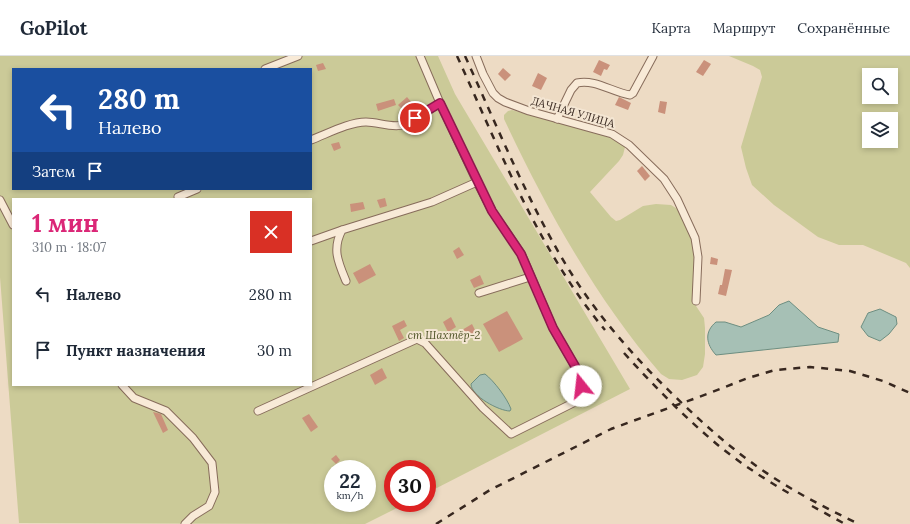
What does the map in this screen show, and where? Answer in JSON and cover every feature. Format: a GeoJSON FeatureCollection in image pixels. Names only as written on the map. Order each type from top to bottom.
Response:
{"type":"FeatureCollection","features":[{"type":"Feature","properties":{"kind":"street"},"geometry":{"type":"LineString","coordinates":[[268,68],[298,56]]}},
{"type":"Feature","properties":{"kind":"street"},"geometry":{"type":"LineString","coordinates":[[258,411],[417,339],[425,343],[483,408],[511,434],[574,403],[580,395],[581,386],[579,373],[553,328],[521,254],[492,211],[477,182],[420,56]]}},
{"type":"Feature","properties":{"kind":"street","name":"ДАЧНАЯ УЛИЦА"},"geometry":{"type":"LineString","coordinates":[[476,56],[483,74],[493,93],[498,98],[511,104],[556,119],[612,134],[629,144],[664,179],[677,199],[695,238],[698,257],[696,301]]}},
{"type":"Feature","properties":{"kind":"street"},"geometry":{"type":"LineString","coordinates":[[556,119],[570,90],[577,83],[590,82],[621,94],[630,95],[633,93],[653,56]]}},
{"type":"Feature","properties":{"kind":"street"},"geometry":{"type":"LineString","coordinates":[[312,140],[332,131],[366,122],[385,125],[403,125],[440,103]]}},
{"type":"Feature","properties":{"kind":"street"},"geometry":{"type":"LineString","coordinates":[[312,241],[432,202],[477,182]]}},
{"type":"Feature","properties":{"kind":"street"},"geometry":{"type":"LineString","coordinates":[[178,197],[195,190]]}},
{"type":"Feature","properties":{"kind":"street"},"geometry":{"type":"LineString","coordinates":[[0,200],[12,223]]}},
{"type":"Feature","properties":{"kind":"street"},"geometry":{"type":"LineString","coordinates":[[342,230],[336,240],[338,263],[346,281]]}},
{"type":"Feature","properties":{"kind":"street"},"geometry":{"type":"LineString","coordinates":[[479,293],[530,277]]}},
{"type":"Feature","properties":{"kind":"street"},"geometry":{"type":"LineString","coordinates":[[123,386],[134,398],[166,411],[193,438],[212,463],[216,492],[209,506],[193,516],[185,524]]}},
{"type":"Feature","properties":{"kind":"green space","name":"ст Шахтёр-2"},"geometry":{"type":"Polygon","coordinates":[[[0,56],[438,56],[455,94],[630,389],[436,488],[436,460],[384,460],[384,512],[389,512],[365,524],[19,523],[0,277],[0,56]]]}},
{"type":"Feature","properties":{"kind":"green space"},"geometry":{"type":"Polygon","coordinates":[[[729,56],[910,56],[910,268],[906,263],[863,245],[839,245],[818,237],[774,205],[752,185],[741,147],[762,77],[760,70],[729,56]]]}},
{"type":"Feature","properties":{"kind":"green space"},"geometry":{"type":"Polygon","coordinates":[[[512,110],[612,138],[625,147],[623,155],[619,161],[590,192],[616,221],[643,206],[656,204],[671,205],[679,210],[692,242],[696,261],[693,297],[694,303],[704,318],[705,354],[703,367],[697,375],[682,380],[669,379],[661,374],[615,315],[574,252],[537,186],[504,119],[504,115],[508,111],[512,110]]]}},
{"type":"Feature","properties":{"kind":"shaded area"},"geometry":{"type":"Polygon","coordinates":[[[789,301],[818,327],[839,334],[838,342],[716,355],[710,347],[708,342],[708,334],[716,322],[725,322],[741,327],[769,315],[779,305],[789,301]]]}},
{"type":"Feature","properties":{"kind":"shaded area"},"geometry":{"type":"Polygon","coordinates":[[[880,309],[896,317],[897,324],[889,334],[880,341],[868,336],[861,327],[868,313],[880,309]]]}},
{"type":"Feature","properties":{"kind":"shaded area"},"geometry":{"type":"Polygon","coordinates":[[[485,374],[503,395],[511,409],[510,411],[493,406],[486,402],[472,389],[471,384],[480,375],[485,374]]]}},
{"type":"Feature","properties":{"kind":"building"},"geometry":{"type":"Polygon","coordinates":[[[599,60],[610,65],[607,70],[604,69],[601,76],[593,72],[599,60]]]}},
{"type":"Feature","properties":{"kind":"building"},"geometry":{"type":"Polygon","coordinates":[[[704,60],[711,64],[703,76],[696,72],[704,60]]]}},
{"type":"Feature","properties":{"kind":"building"},"geometry":{"type":"Polygon","coordinates":[[[323,63],[326,69],[318,71],[316,65],[323,63]]]}},
{"type":"Feature","properties":{"kind":"building"},"geometry":{"type":"Polygon","coordinates":[[[503,68],[511,75],[505,81],[498,74],[503,68]]]}},
{"type":"Feature","properties":{"kind":"building"},"geometry":{"type":"Polygon","coordinates":[[[538,73],[547,78],[541,90],[532,86],[538,73]]]}},
{"type":"Feature","properties":{"kind":"building"},"geometry":{"type":"Polygon","coordinates":[[[407,97],[413,104],[405,112],[398,105],[407,97]]]}},
{"type":"Feature","properties":{"kind":"building"},"geometry":{"type":"Polygon","coordinates":[[[619,97],[631,103],[628,110],[615,105],[619,97]]]}},
{"type":"Feature","properties":{"kind":"building"},"geometry":{"type":"Polygon","coordinates":[[[394,99],[396,105],[378,111],[376,104],[394,99]]]}},
{"type":"Feature","properties":{"kind":"building"},"geometry":{"type":"Polygon","coordinates":[[[660,101],[667,102],[665,114],[658,112],[660,101]]]}},
{"type":"Feature","properties":{"kind":"building"},"geometry":{"type":"Polygon","coordinates":[[[339,142],[341,148],[334,151],[331,144],[339,142]]]}},
{"type":"Feature","properties":{"kind":"building"},"geometry":{"type":"Polygon","coordinates":[[[642,166],[650,176],[645,181],[637,171],[642,166]]]}},
{"type":"Feature","properties":{"kind":"building"},"geometry":{"type":"Polygon","coordinates":[[[385,198],[387,206],[380,208],[377,200],[385,198]]]}},
{"type":"Feature","properties":{"kind":"building"},"geometry":{"type":"Polygon","coordinates":[[[363,202],[365,209],[351,212],[350,204],[363,202]]]}},
{"type":"Feature","properties":{"kind":"building"},"geometry":{"type":"Polygon","coordinates":[[[459,247],[464,255],[457,259],[453,251],[459,247]]]}},
{"type":"Feature","properties":{"kind":"building"},"geometry":{"type":"Polygon","coordinates":[[[711,257],[718,259],[717,265],[710,264],[711,257]]]}},
{"type":"Feature","properties":{"kind":"building"},"geometry":{"type":"Polygon","coordinates":[[[370,264],[376,275],[359,284],[353,273],[370,264]]]}},
{"type":"Feature","properties":{"kind":"building"},"geometry":{"type":"Polygon","coordinates":[[[725,269],[732,270],[726,296],[718,294],[720,285],[722,285],[725,269]]]}},
{"type":"Feature","properties":{"kind":"building"},"geometry":{"type":"Polygon","coordinates":[[[480,275],[484,284],[474,288],[470,280],[480,275]]]}},
{"type":"Feature","properties":{"kind":"building"},"geometry":{"type":"Polygon","coordinates":[[[507,311],[523,339],[499,352],[483,324],[507,311]]]}},
{"type":"Feature","properties":{"kind":"building"},"geometry":{"type":"Polygon","coordinates":[[[451,317],[456,327],[448,332],[443,322],[451,317]]]}},
{"type":"Feature","properties":{"kind":"building"},"geometry":{"type":"Polygon","coordinates":[[[404,320],[407,326],[400,330],[404,338],[399,341],[392,326],[404,320]]]}},
{"type":"Feature","properties":{"kind":"building"},"geometry":{"type":"Polygon","coordinates":[[[472,324],[477,334],[466,339],[462,330],[472,324]]]}},
{"type":"Feature","properties":{"kind":"building"},"geometry":{"type":"Polygon","coordinates":[[[382,368],[387,378],[375,385],[370,375],[382,368]]]}},
{"type":"Feature","properties":{"kind":"building"},"geometry":{"type":"Polygon","coordinates":[[[153,412],[161,414],[168,430],[163,433],[153,412]]]}},
{"type":"Feature","properties":{"kind":"building"},"geometry":{"type":"Polygon","coordinates":[[[309,414],[318,427],[311,432],[302,418],[309,414]]]}},
{"type":"Feature","properties":{"kind":"building"},"geometry":{"type":"Polygon","coordinates":[[[336,455],[340,460],[332,460],[331,459],[336,455]]]}},
{"type":"Feature","properties":{"kind":"railway"},"geometry":{"type":"LineString","coordinates":[[457,56],[505,163],[540,233],[581,299],[605,330]]}},
{"type":"Feature","properties":{"kind":"railway"},"geometry":{"type":"LineString","coordinates":[[465,56],[533,205],[559,253],[600,315],[649,371],[719,437],[755,465],[792,489],[859,524]]}},
{"type":"Feature","properties":{"kind":"railway"},"geometry":{"type":"LineString","coordinates":[[624,353],[672,403],[724,450],[766,480],[792,495]]}},
{"type":"Feature","properties":{"kind":"railway"},"geometry":{"type":"LineString","coordinates":[[436,524],[490,490],[611,429],[748,378],[775,370],[810,367],[850,371],[883,381],[910,393]]}},
{"type":"Feature","properties":{"kind":"railway"},"geometry":{"type":"LineString","coordinates":[[812,506],[845,524]]}},
{"type":"Feature","properties":{"kind":"route"},"geometry":{"type":"LineString","coordinates":[[415,118],[440,103],[492,211],[521,254],[553,328],[579,373],[581,386]]}}]}
